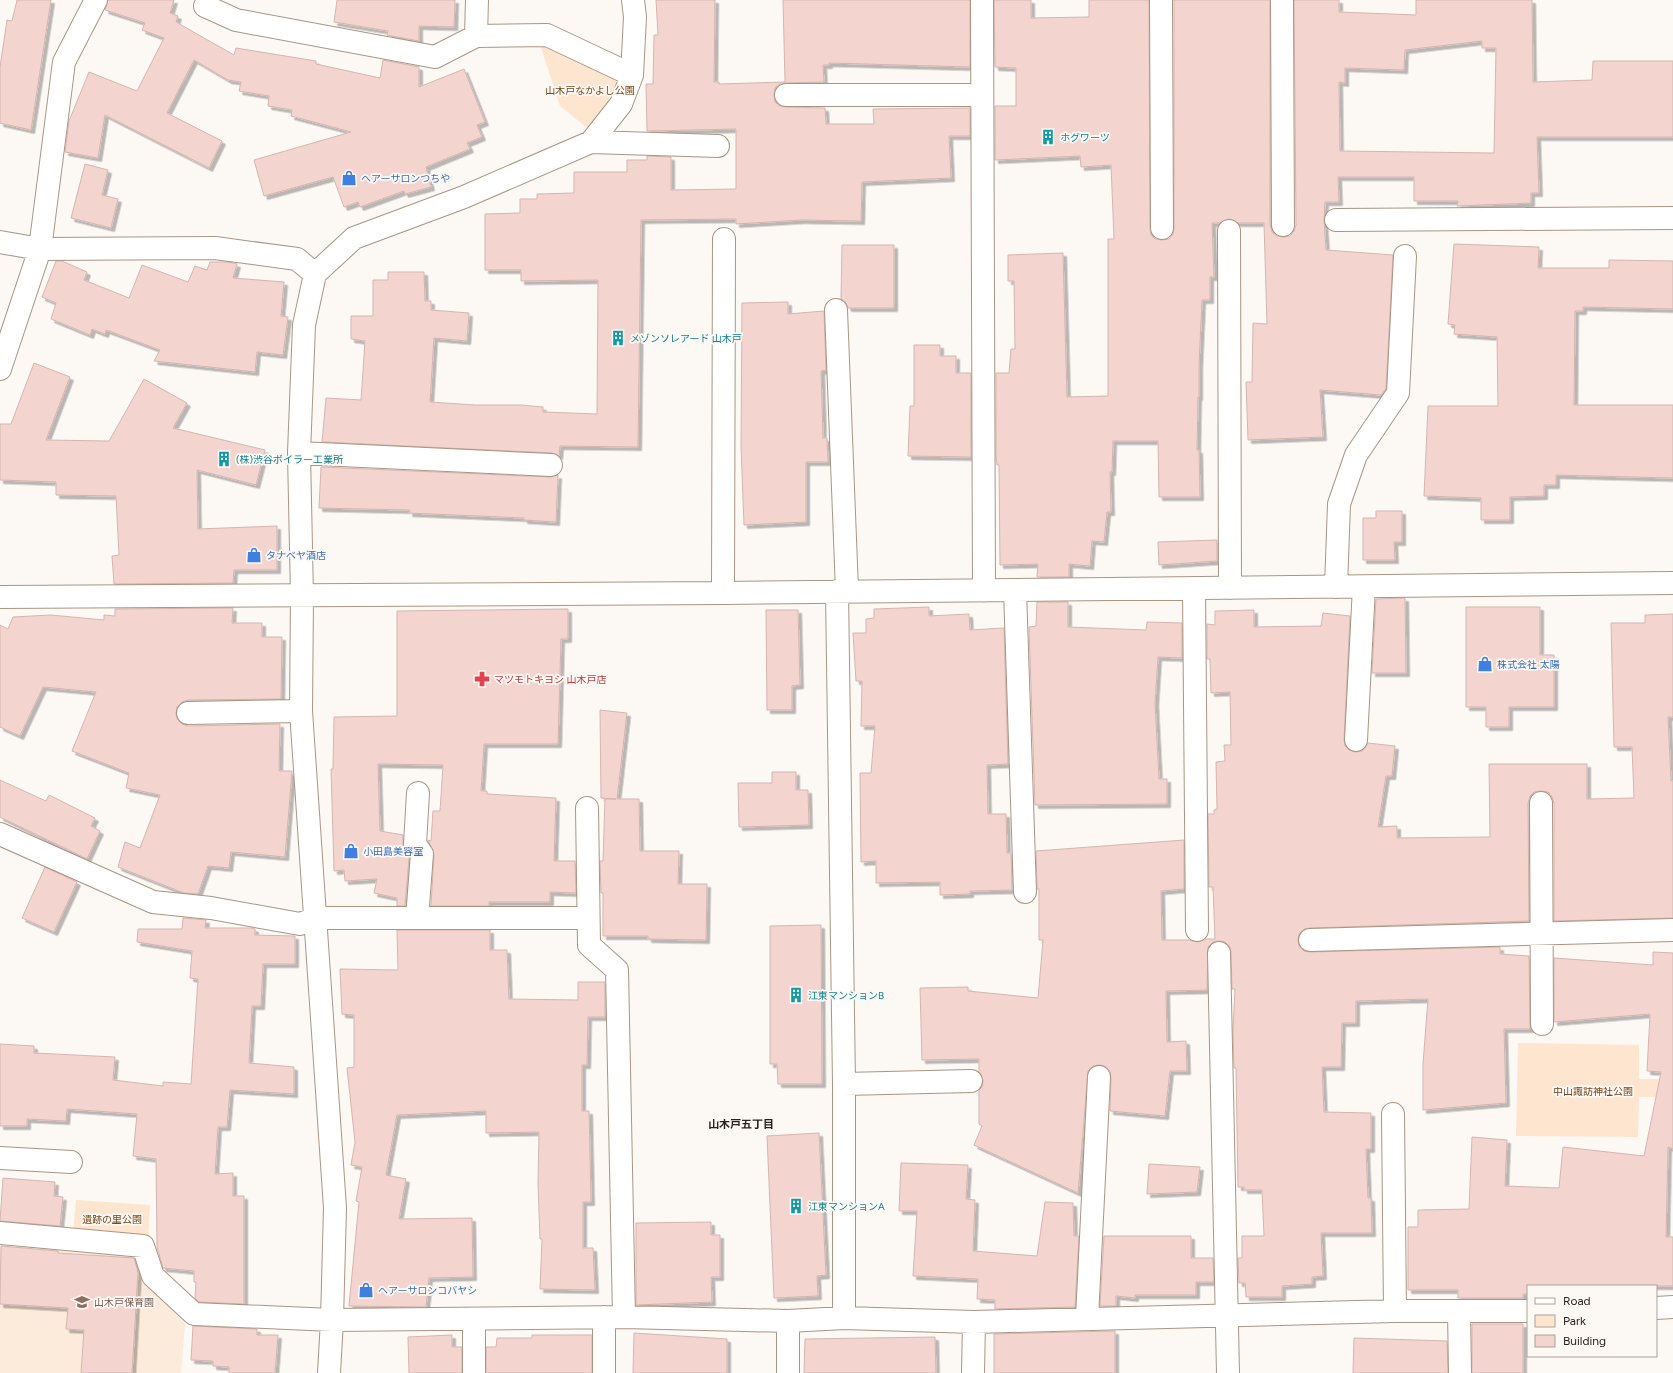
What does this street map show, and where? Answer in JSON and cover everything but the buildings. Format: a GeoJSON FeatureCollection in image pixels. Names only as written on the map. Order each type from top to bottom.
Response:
{"type":"FeatureCollection","features":[{"type":"Feature","properties":{"kind":"street"},"geometry":{"type":"LineString","coordinates":[[0,369],[40,249],[64,62],[96,0]]}},
{"type":"Feature","properties":{"kind":"street"},"geometry":{"type":"LineString","coordinates":[[476,36],[477,0]]}},
{"type":"Feature","properties":{"kind":"street"},"geometry":{"type":"LineString","coordinates":[[592,142],[621,104],[632,74],[635,17],[632,0]]}},
{"type":"Feature","properties":{"kind":"street"},"geometry":{"type":"LineString","coordinates":[[982,0],[984,591]]}},
{"type":"Feature","properties":{"kind":"street"},"geometry":{"type":"LineString","coordinates":[[1161,0],[1162,228]]}},
{"type":"Feature","properties":{"kind":"street"},"geometry":{"type":"LineString","coordinates":[[1282,0],[1283,225]]}},
{"type":"Feature","properties":{"kind":"street"},"geometry":{"type":"LineString","coordinates":[[205,6],[236,20],[435,57],[476,36],[548,35],[632,74]]}},
{"type":"Feature","properties":{"kind":"street"},"geometry":{"type":"LineString","coordinates":[[786,95],[982,95]]}},
{"type":"Feature","properties":{"kind":"street"},"geometry":{"type":"LineString","coordinates":[[329,1373],[335,1208],[301,711],[302,596],[298,453],[304,325],[315,274],[354,238],[464,197],[592,142],[718,146]]}},
{"type":"Feature","properties":{"kind":"street"},"geometry":{"type":"LineString","coordinates":[[1336,220],[1673,218]]}},
{"type":"Feature","properties":{"kind":"street"},"geometry":{"type":"LineString","coordinates":[[1229,231],[1230,588]]}},
{"type":"Feature","properties":{"kind":"street"},"geometry":{"type":"LineString","coordinates":[[723,593],[724,239]]}},
{"type":"Feature","properties":{"kind":"street"},"geometry":{"type":"LineString","coordinates":[[0,242],[40,249],[215,248],[297,259],[315,274]]}},
{"type":"Feature","properties":{"kind":"street"},"geometry":{"type":"LineString","coordinates":[[1336,587],[1339,504],[1356,454],[1398,393],[1405,256]]}},
{"type":"Feature","properties":{"kind":"street"},"geometry":{"type":"LineString","coordinates":[[836,310],[842,590],[844,1318]]}},
{"type":"Feature","properties":{"kind":"street"},"geometry":{"type":"LineString","coordinates":[[298,453],[551,465]]}},
{"type":"Feature","properties":{"kind":"street"},"geometry":{"type":"LineString","coordinates":[[0,597],[723,593],[842,590],[984,591],[1673,583]]}},
{"type":"Feature","properties":{"kind":"street"},"geometry":{"type":"LineString","coordinates":[[1356,740],[1364,587]]}},
{"type":"Feature","properties":{"kind":"street"},"geometry":{"type":"LineString","coordinates":[[1194,588],[1197,930]]}},
{"type":"Feature","properties":{"kind":"street"},"geometry":{"type":"LineString","coordinates":[[1015,590],[1025,892]]}},
{"type":"Feature","properties":{"kind":"street"},"geometry":{"type":"LineString","coordinates":[[188,713],[301,711]]}},
{"type":"Feature","properties":{"kind":"street"},"geometry":{"type":"LineString","coordinates":[[417,918],[422,854],[415,844],[418,793]]}},
{"type":"Feature","properties":{"kind":"street"},"geometry":{"type":"LineString","coordinates":[[1541,803],[1542,1024]]}},
{"type":"Feature","properties":{"kind":"street"},"geometry":{"type":"LineString","coordinates":[[587,808],[589,945],[617,970],[614,1317],[604,1373]]}},
{"type":"Feature","properties":{"kind":"street"},"geometry":{"type":"LineString","coordinates":[[0,834],[153,902],[211,908],[300,924],[316,918],[588,918]]}},
{"type":"Feature","properties":{"kind":"street"},"geometry":{"type":"LineString","coordinates":[[1310,940],[1673,930]]}},
{"type":"Feature","properties":{"kind":"street"},"geometry":{"type":"LineString","coordinates":[[1218,953],[1228,1373]]}},
{"type":"Feature","properties":{"kind":"street"},"geometry":{"type":"LineString","coordinates":[[1087,1318],[1099,1077]]}},
{"type":"Feature","properties":{"kind":"street"},"geometry":{"type":"LineString","coordinates":[[844,1084],[971,1081]]}},
{"type":"Feature","properties":{"kind":"street"},"geometry":{"type":"LineString","coordinates":[[1393,1114],[1395,1311]]}},
{"type":"Feature","properties":{"kind":"street"},"geometry":{"type":"LineString","coordinates":[[0,1158],[71,1162]]}},
{"type":"Feature","properties":{"kind":"street"},"geometry":{"type":"LineString","coordinates":[[0,1233],[143,1246],[153,1276],[194,1314],[332,1320],[614,1317],[788,1321],[844,1318],[974,1322],[1395,1311],[1527,1312]]}},
{"type":"Feature","properties":{"kind":"street"},"geometry":{"type":"LineString","coordinates":[[1657,1308],[1673,1307]]}},
{"type":"Feature","properties":{"kind":"street"},"geometry":{"type":"LineString","coordinates":[[1459,1311],[1460,1373]]}},
{"type":"Feature","properties":{"kind":"street"},"geometry":{"type":"LineString","coordinates":[[474,1319],[474,1373]]}},
{"type":"Feature","properties":{"kind":"street"},"geometry":{"type":"LineString","coordinates":[[788,1321],[788,1373]]}},
{"type":"Feature","properties":{"kind":"street"},"geometry":{"type":"LineString","coordinates":[[974,1322],[974,1373]]}},
{"type":"Feature","properties":{"kind":"shaded area","name":"山木戸保育園"},"geometry":{"type":"Polygon","coordinates":[[[0,1248],[140,1253],[144,1279],[185,1324],[181,1373],[0,1373],[0,1248]]]}},
{"type":"Feature","properties":{"kind":"green space","name":"山木戸なかよし公園"},"geometry":{"type":"Polygon","coordinates":[[[537,35],[632,75],[597,136],[560,106],[537,35]]]}},
{"type":"Feature","properties":{"kind":"green space","name":"中山諏訪神社公園"},"geometry":{"type":"Polygon","coordinates":[[[1518,1043],[1639,1045],[1639,1079],[1673,1079],[1673,1097],[1639,1097],[1638,1137],[1516,1136],[1518,1043]]]}},
{"type":"Feature","properties":{"kind":"green space","name":"遺跡の里公園"},"geometry":{"type":"Polygon","coordinates":[[[76,1200],[150,1205],[148,1239],[73,1233],[76,1200]]]}},
{"type":"Feature","properties":{"kind":"place","name":"ホグワーツ"},"geometry":{"type":"Point","coordinates":[1048,137]}},
{"type":"Feature","properties":{"kind":"place","name":"ヘアーサロンつちや"},"geometry":{"type":"Point","coordinates":[349,178]}},
{"type":"Feature","properties":{"kind":"place","name":"メゾンソレアード 山木戸"},"geometry":{"type":"Point","coordinates":[618,338]}},
{"type":"Feature","properties":{"kind":"place","name":"(株)渋谷ボイラー工業所"},"geometry":{"type":"Point","coordinates":[224,459]}},
{"type":"Feature","properties":{"kind":"place","name":"タナベヤ酒店"},"geometry":{"type":"Point","coordinates":[254,555]}},
{"type":"Feature","properties":{"kind":"place","name":"株式会社 太陽"},"geometry":{"type":"Point","coordinates":[1485,664]}},
{"type":"Feature","properties":{"kind":"place","name":"マツモトキヨシ 山木戸店"},"geometry":{"type":"Point","coordinates":[482,679]}},
{"type":"Feature","properties":{"kind":"place","name":"小田島美容室"},"geometry":{"type":"Point","coordinates":[351,851]}},
{"type":"Feature","properties":{"kind":"place","name":"江東マンションB"},"geometry":{"type":"Point","coordinates":[796,995]}},
{"type":"Feature","properties":{"kind":"place","name":"江東マンションA"},"geometry":{"type":"Point","coordinates":[796,1206]}},
{"type":"Feature","properties":{"kind":"place","name":"ヘアーサロンコバヤシ"},"geometry":{"type":"Point","coordinates":[366,1290]}},
{"type":"Feature","properties":{"kind":"place","name":"山木戸保育園"},"geometry":{"type":"Point","coordinates":[82,1302]}},
{"type":"Feature","properties":{"kind":"district","name":"山木戸五丁目"},"geometry":{"type":"Point","coordinates":[741,1124]}}]}
